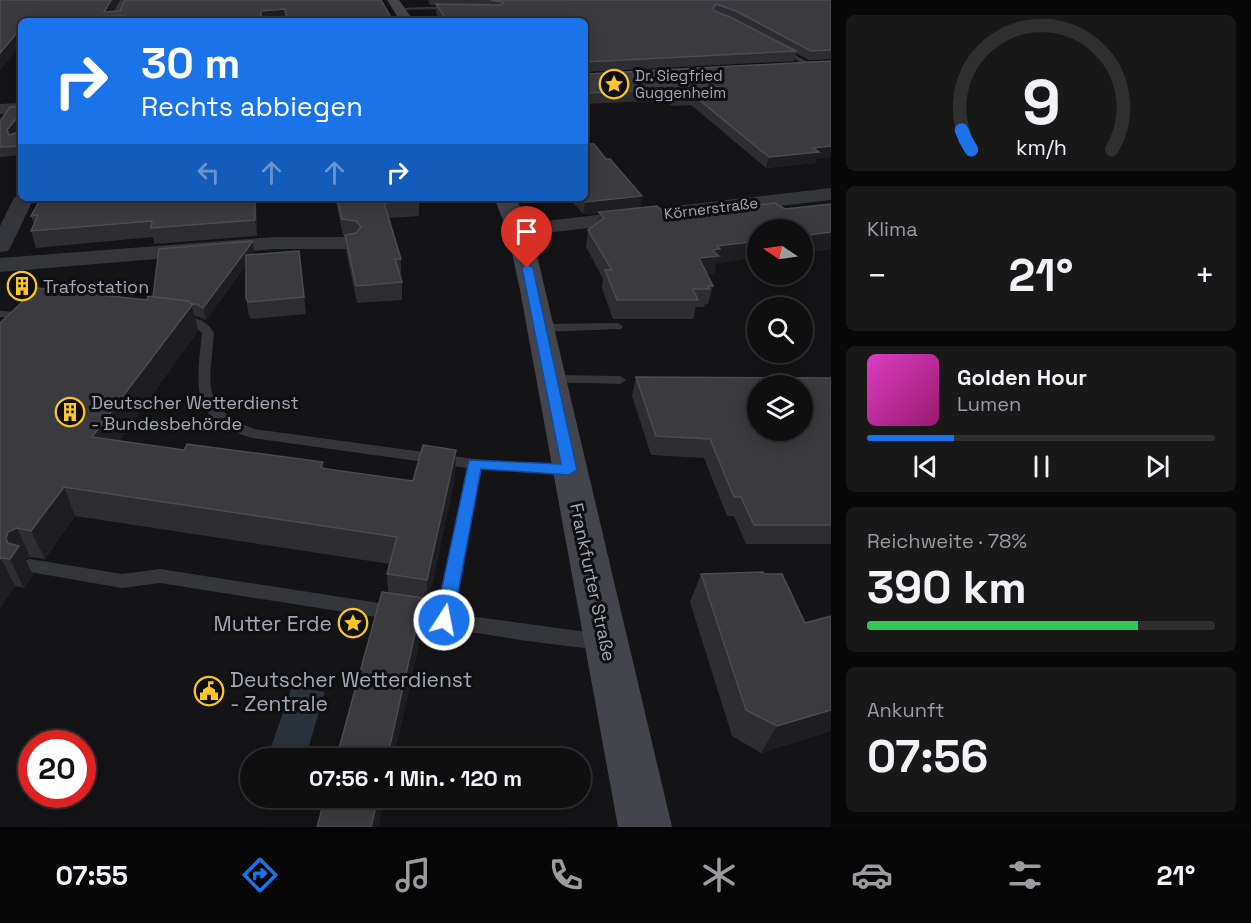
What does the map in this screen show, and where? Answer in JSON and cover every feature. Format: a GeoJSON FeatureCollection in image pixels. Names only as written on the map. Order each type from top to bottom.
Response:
{"type":"FeatureCollection","features":[{"type":"Feature","properties":{"kind":"main road","name":"Frankfurter Straße"},"geometry":{"type":"LineString","coordinates":[[512,214],[541,328],[645,827]]}},
{"type":"Feature","properties":{"kind":"street"},"geometry":{"type":"LineString","coordinates":[[116,18],[125,0]]}},
{"type":"Feature","properties":{"kind":"street"},"geometry":{"type":"LineString","coordinates":[[788,68],[831,65]]}},
{"type":"Feature","properties":{"kind":"street"},"geometry":{"type":"LineString","coordinates":[[0,109],[18,108]]}},
{"type":"Feature","properties":{"kind":"street","name":"Körnerstraße"},"geometry":{"type":"LineString","coordinates":[[512,214],[831,194]]}},
{"type":"Feature","properties":{"kind":"street"},"geometry":{"type":"LineString","coordinates":[[0,246],[22,201]]}},
{"type":"Feature","properties":{"kind":"street"},"geometry":{"type":"LineString","coordinates":[[0,266],[275,243],[350,243]]}},
{"type":"Feature","properties":{"kind":"lane"},"geometry":{"type":"LineString","coordinates":[[398,6],[459,8]]}},
{"type":"Feature","properties":{"kind":"lane"},"geometry":{"type":"LineString","coordinates":[[774,45],[812,66]]}},
{"type":"Feature","properties":{"kind":"lane"},"geometry":{"type":"LineString","coordinates":[[6,328],[19,316],[37,309]]}},
{"type":"Feature","properties":{"kind":"lane"},"geometry":{"type":"LineString","coordinates":[[0,314],[19,316]]}},
{"type":"Feature","properties":{"kind":"lane"},"geometry":{"type":"LineString","coordinates":[[169,318],[192,320],[207,329],[205,399],[213,413],[232,425],[252,433],[475,464],[569,470]]}},
{"type":"Feature","properties":{"kind":"lane"},"geometry":{"type":"LineString","coordinates":[[541,328],[617,327]]}},
{"type":"Feature","properties":{"kind":"lane"},"geometry":{"type":"LineString","coordinates":[[551,379],[621,380]]}},
{"type":"Feature","properties":{"kind":"lane"},"geometry":{"type":"LineString","coordinates":[[444,620],[475,464]]}},
{"type":"Feature","properties":{"kind":"lane"},"geometry":{"type":"LineString","coordinates":[[30,566],[122,581],[160,576],[606,643]]}},
{"type":"Feature","properties":{"kind":"shaded area"},"geometry":{"type":"Polygon","coordinates":[[[292,686],[325,692],[308,748],[271,748],[292,686]]]}},
{"type":"Feature","properties":{"kind":"building"},"geometry":{"type":"Polygon","coordinates":[[[0,0],[111,0],[104,12],[120,11],[125,0],[381,0],[391,18],[286,18],[285,9],[261,11],[262,18],[123,18],[124,16],[18,18],[18,36],[16,34],[0,53],[0,0]]]}},
{"type":"Feature","properties":{"kind":"building"},"geometry":{"type":"Polygon","coordinates":[[[490,0],[831,0],[831,50],[811,51],[736,11],[716,4],[714,11],[796,51],[588,62],[588,18],[445,18],[436,4],[502,5],[503,2],[490,0]]]}},
{"type":"Feature","properties":{"kind":"building"},"geometry":{"type":"Polygon","coordinates":[[[831,61],[831,146],[813,148],[819,152],[769,157],[693,95],[675,96],[669,92],[656,93],[653,90],[588,93],[588,74],[831,61]]]}},
{"type":"Feature","properties":{"kind":"building"},"geometry":{"type":"Polygon","coordinates":[[[18,106],[18,119],[7,130],[9,135],[18,132],[18,146],[0,147],[0,121],[10,107],[18,106]]]}},
{"type":"Feature","properties":{"kind":"building"},"geometry":{"type":"Polygon","coordinates":[[[588,144],[594,144],[642,196],[585,202],[588,201],[588,144]]]}},
{"type":"Feature","properties":{"kind":"building"},"geometry":{"type":"Polygon","coordinates":[[[39,201],[255,201],[255,220],[151,228],[152,221],[31,231],[38,215],[31,216],[39,201]]]}},
{"type":"Feature","properties":{"kind":"building"},"geometry":{"type":"Polygon","coordinates":[[[338,201],[407,201],[384,203],[401,259],[395,259],[402,282],[356,286],[345,235],[356,233],[361,227],[356,221],[342,219],[338,201]]]}},
{"type":"Feature","properties":{"kind":"building"},"geometry":{"type":"Polygon","coordinates":[[[775,203],[785,209],[831,204],[831,232],[813,234],[813,219],[747,219],[747,242],[717,246],[720,249],[712,250],[719,256],[699,258],[713,286],[708,286],[709,289],[693,289],[698,300],[617,300],[605,270],[612,270],[588,230],[604,218],[599,212],[657,206],[665,215],[775,203]]]}},
{"type":"Feature","properties":{"kind":"building"},"geometry":{"type":"Polygon","coordinates":[[[253,241],[203,308],[189,301],[153,297],[159,249],[253,241]]]}},
{"type":"Feature","properties":{"kind":"building"},"geometry":{"type":"Polygon","coordinates":[[[299,251],[304,297],[248,302],[246,298],[246,255],[299,251]]]}},
{"type":"Feature","properties":{"kind":"building","name":"Deutscher Wetterdienst - Bundesbehörde"},"geometry":{"type":"Polygon","coordinates":[[[37,288],[147,300],[148,296],[189,301],[192,305],[92,437],[184,450],[187,444],[323,462],[320,468],[413,481],[423,445],[456,450],[427,580],[387,574],[397,537],[64,487],[31,531],[17,528],[8,532],[6,538],[8,543],[19,546],[10,559],[0,559],[0,323],[37,288]]]}},
{"type":"Feature","properties":{"kind":"building"},"geometry":{"type":"Polygon","coordinates":[[[636,377],[747,378],[747,441],[813,441],[813,378],[831,378],[831,525],[754,525],[741,497],[734,497],[710,439],[656,436],[636,377]]]}},
{"type":"Feature","properties":{"kind":"building"},"geometry":{"type":"Polygon","coordinates":[[[763,572],[764,574],[782,574],[805,623],[831,616],[831,710],[777,726],[746,710],[701,574],[763,572]]]}},
{"type":"Feature","properties":{"kind":"building"},"geometry":{"type":"Polygon","coordinates":[[[382,592],[423,598],[389,748],[339,748],[382,592]]]}},
{"type":"Feature","properties":{"kind":"building"},"geometry":{"type":"Polygon","coordinates":[[[322,808],[376,808],[371,827],[317,827],[322,808]]]}},
{"type":"Feature","properties":{"kind":"place","name":"Dr. Siegfried Guggenheim"},"geometry":{"type":"Point","coordinates":[614,84]}},
{"type":"Feature","properties":{"kind":"place","name":"Trafostation"},"geometry":{"type":"Point","coordinates":[22,286]}},
{"type":"Feature","properties":{"kind":"place","name":"Deutscher Wetterdienst - Bundesbehörde"},"geometry":{"type":"Point","coordinates":[70,412]}},
{"type":"Feature","properties":{"kind":"place","name":"Mutter Erde"},"geometry":{"type":"Point","coordinates":[353,623]}},
{"type":"Feature","properties":{"kind":"place","name":"Deutscher Wetterdienst - Zentrale"},"geometry":{"type":"Point","coordinates":[209,691]}},
{"type":"Feature","properties":{"kind":"route"},"geometry":{"type":"LineString","coordinates":[[444,620],[475,464],[569,470],[527,268]]}}]}
